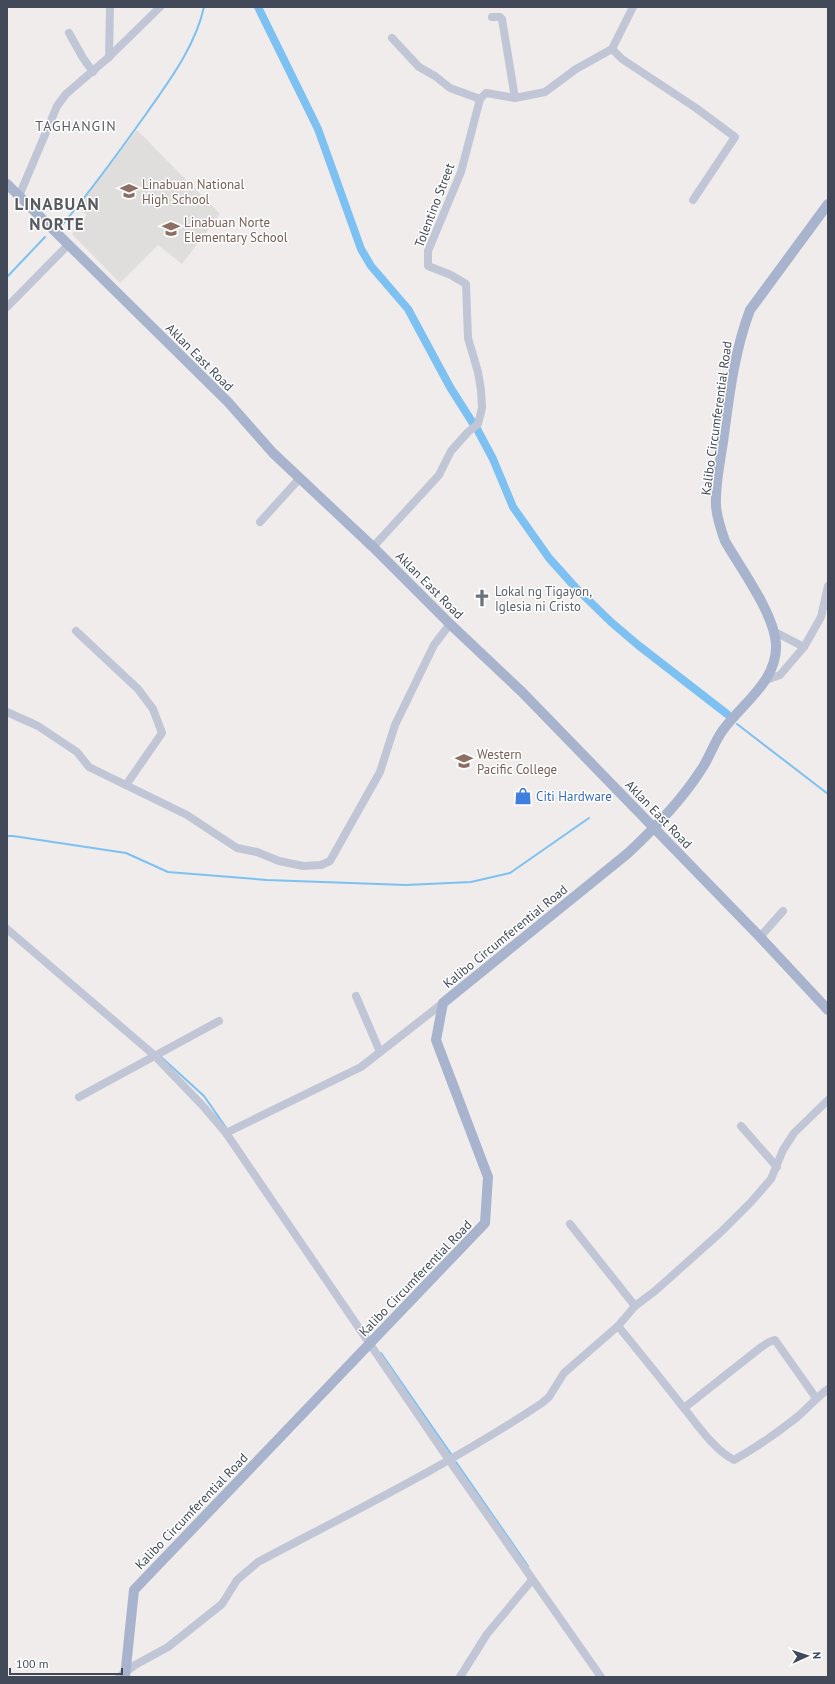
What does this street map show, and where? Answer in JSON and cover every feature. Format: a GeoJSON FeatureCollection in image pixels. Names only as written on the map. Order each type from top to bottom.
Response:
{"type":"FeatureCollection","features":[{"type":"Feature","properties":{"kind":"main road","name":"Aklan East Road"},"geometry":{"type":"LineString","coordinates":[[7,184],[228,402],[273,453],[373,546],[450,624],[522,692],[760,936],[828,1010]]}},
{"type":"Feature","properties":{"kind":"main road","name":"Kalibo Circumferential Road"},"geometry":{"type":"LineString","coordinates":[[123,1675],[134,1590],[485,1224],[488,1176],[436,1040],[443,1003],[627,854],[655,828],[702,769],[709,753],[724,729],[766,680],[773,667],[776,656],[775,632],[764,606],[725,541],[716,504],[718,476],[737,353],[743,329],[750,310],[828,204]]}},
{"type":"Feature","properties":{"kind":"street"},"geometry":{"type":"LineString","coordinates":[[109,58],[110,7]]}},
{"type":"Feature","properties":{"kind":"street"},"geometry":{"type":"LineString","coordinates":[[19,196],[57,106],[66,94],[109,58],[160,7]]}},
{"type":"Feature","properties":{"kind":"street"},"geometry":{"type":"LineString","coordinates":[[392,38],[419,67],[435,76],[450,88],[480,99],[486,92],[515,98],[545,92],[576,69],[612,49],[633,7]]}},
{"type":"Feature","properties":{"kind":"street"},"geometry":{"type":"LineString","coordinates":[[492,16],[500,17],[502,19],[515,98]]}},
{"type":"Feature","properties":{"kind":"street"},"geometry":{"type":"LineString","coordinates":[[69,33],[93,72]]}},
{"type":"Feature","properties":{"kind":"street"},"geometry":{"type":"LineString","coordinates":[[612,49],[622,59],[696,108],[735,137],[692,200]]}},
{"type":"Feature","properties":{"kind":"street","name":"Tolentino Street"},"geometry":{"type":"LineString","coordinates":[[373,546],[439,475],[451,451],[468,432],[478,424],[482,408],[478,372],[468,338],[466,284],[451,275],[428,266],[427,259],[428,252],[461,172],[480,99]]}},
{"type":"Feature","properties":{"kind":"street"},"geometry":{"type":"LineString","coordinates":[[7,307],[68,245]]}},
{"type":"Feature","properties":{"kind":"street"},"geometry":{"type":"LineString","coordinates":[[260,522],[300,478]]}},
{"type":"Feature","properties":{"kind":"street"},"geometry":{"type":"LineString","coordinates":[[766,680],[780,675],[804,647],[824,618],[828,586]]}},
{"type":"Feature","properties":{"kind":"street"},"geometry":{"type":"LineString","coordinates":[[7,712],[38,726],[77,752],[90,767],[187,815],[237,848],[257,852],[279,861],[303,866],[321,865],[330,861],[380,772],[395,725],[434,645],[450,624]]}},
{"type":"Feature","properties":{"kind":"street"},"geometry":{"type":"LineString","coordinates":[[76,631],[138,689],[153,709],[162,733],[126,785]]}},
{"type":"Feature","properties":{"kind":"street"},"geometry":{"type":"LineString","coordinates":[[775,632],[804,647]]}},
{"type":"Feature","properties":{"kind":"street"},"geometry":{"type":"LineString","coordinates":[[760,936],[783,911]]}},
{"type":"Feature","properties":{"kind":"street"},"geometry":{"type":"LineString","coordinates":[[7,929],[154,1055],[202,1105],[226,1133],[449,1460],[601,1677]]}},
{"type":"Feature","properties":{"kind":"street"},"geometry":{"type":"LineString","coordinates":[[356,996],[380,1052]]}},
{"type":"Feature","properties":{"kind":"street"},"geometry":{"type":"LineString","coordinates":[[226,1133],[361,1067],[443,1003]]}},
{"type":"Feature","properties":{"kind":"street"},"geometry":{"type":"LineString","coordinates":[[79,1097],[219,1021]]}},
{"type":"Feature","properties":{"kind":"street"},"geometry":{"type":"LineString","coordinates":[[123,1675],[168,1647],[222,1604],[237,1580],[258,1562],[449,1460],[495,1434],[542,1402],[552,1393],[564,1373],[618,1326],[635,1306],[721,1232],[771,1179],[777,1167],[782,1150],[794,1133],[828,1100]]}},
{"type":"Feature","properties":{"kind":"street"},"geometry":{"type":"LineString","coordinates":[[741,1126],[777,1167]]}},
{"type":"Feature","properties":{"kind":"street"},"geometry":{"type":"LineString","coordinates":[[570,1224],[635,1306]]}},
{"type":"Feature","properties":{"kind":"street"},"geometry":{"type":"LineString","coordinates":[[618,1326],[684,1408],[695,1424],[727,1456],[734,1460],[796,1417],[828,1389]]}},
{"type":"Feature","properties":{"kind":"street"},"geometry":{"type":"LineString","coordinates":[[684,1408],[760,1348],[775,1340],[816,1398]]}},
{"type":"Feature","properties":{"kind":"street"},"geometry":{"type":"LineString","coordinates":[[460,1677],[487,1634],[532,1580]]}},
{"type":"Feature","properties":{"kind":"shaded area"},"geometry":{"type":"Polygon","coordinates":[[[137,130],[220,214],[182,264],[158,245],[120,283],[72,234],[87,215],[78,207],[137,130]]]}},
{"type":"Feature","properties":{"kind":"waterway"},"geometry":{"type":"LineString","coordinates":[[63,224],[116,156],[172,76],[188,50],[200,22],[204,7]]}},
{"type":"Feature","properties":{"kind":"waterway"},"geometry":{"type":"LineString","coordinates":[[258,7],[318,129],[361,249],[371,266],[408,309],[450,387],[474,425]]}},
{"type":"Feature","properties":{"kind":"waterway"},"geometry":{"type":"LineString","coordinates":[[7,277],[45,237]]}},
{"type":"Feature","properties":{"kind":"waterway"},"geometry":{"type":"LineString","coordinates":[[477,429],[493,459],[513,507],[549,558],[575,587],[611,622],[638,645],[727,714]]}},
{"type":"Feature","properties":{"kind":"waterway"},"geometry":{"type":"LineString","coordinates":[[737,724],[828,794]]}},
{"type":"Feature","properties":{"kind":"waterway"},"geometry":{"type":"LineString","coordinates":[[7,836],[126,853],[168,872],[267,880],[406,885],[471,882],[510,873],[589,818]]}},
{"type":"Feature","properties":{"kind":"waterway"},"geometry":{"type":"LineString","coordinates":[[160,1056],[204,1096],[227,1129]]}},
{"type":"Feature","properties":{"kind":"waterway"},"geometry":{"type":"LineString","coordinates":[[381,1353],[451,1454]]}},
{"type":"Feature","properties":{"kind":"waterway"},"geometry":{"type":"LineString","coordinates":[[456,1462],[528,1566]]}},
{"type":"Feature","properties":{"kind":"place","name":"Linabuan National High School"},"geometry":{"type":"Point","coordinates":[129,191]}},
{"type":"Feature","properties":{"kind":"place","name":"Linabuan Norte Elementary School"},"geometry":{"type":"Point","coordinates":[171,229]}},
{"type":"Feature","properties":{"kind":"place","name":"Lokal ng Tigayon, Iglesia ni Cristo"},"geometry":{"type":"Point","coordinates":[482,598]}},
{"type":"Feature","properties":{"kind":"place","name":"Western Pacific College"},"geometry":{"type":"Point","coordinates":[464,761]}},
{"type":"Feature","properties":{"kind":"place","name":"Citi Hardware"},"geometry":{"type":"Point","coordinates":[523,796]}},
{"type":"Feature","properties":{"kind":"district","name":"TAGHANGIN"},"geometry":{"type":"Point","coordinates":[76,126]}},
{"type":"Feature","properties":{"kind":"district","name":"LINABUAN NORTE"},"geometry":{"type":"Point","coordinates":[57,214]}}]}
